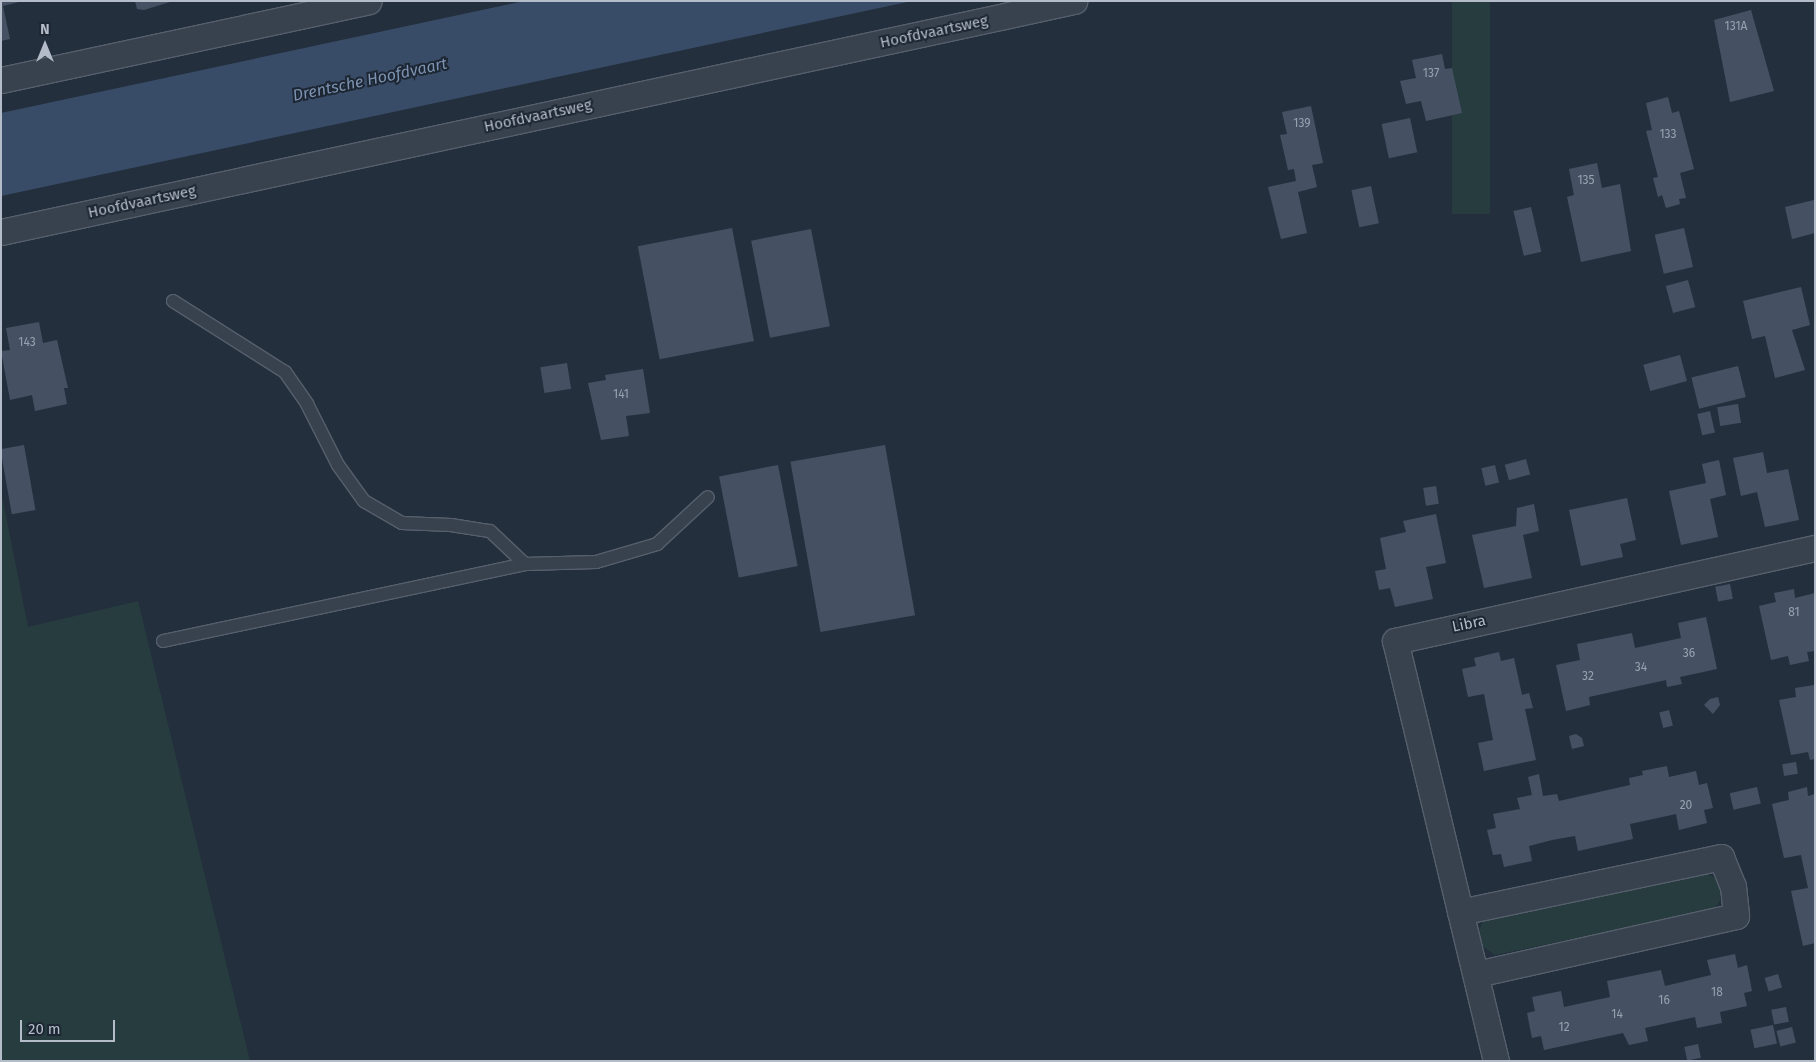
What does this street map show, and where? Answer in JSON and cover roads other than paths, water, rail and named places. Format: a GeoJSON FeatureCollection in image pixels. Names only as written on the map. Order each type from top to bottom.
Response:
{"type":"FeatureCollection","features":[{"type":"Feature","properties":{"kind":"street"},"geometry":{"type":"LineString","coordinates":[[1,80],[369,1]]}},
{"type":"Feature","properties":{"kind":"street","name":"Hoofdvaartsweg"},"geometry":{"type":"LineString","coordinates":[[1,232],[1074,1]]}},
{"type":"Feature","properties":{"kind":"street","name":"Libra"},"geometry":{"type":"LineString","coordinates":[[1496,1061],[1395,641],[1815,548]]}},
{"type":"Feature","properties":{"kind":"street"},"geometry":{"type":"LineString","coordinates":[[1460,912],[1721,857],[1733,886],[1736,916],[1476,974]]}},
{"type":"Feature","properties":{"kind":"lane"},"geometry":{"type":"LineString","coordinates":[[173,301],[285,372],[307,404],[338,465],[364,501],[402,524],[451,524],[490,531],[525,564]]}},
{"type":"Feature","properties":{"kind":"lane"},"geometry":{"type":"LineString","coordinates":[[163,641],[525,564],[596,562],[657,544],[708,497]]}},
{"type":"Feature","properties":{"kind":"water","name":"Drentsche Hoofdvaart"},"geometry":{"type":"Polygon","coordinates":[[[524,1],[912,1],[1,196],[1,113],[524,1]]]}}]}
